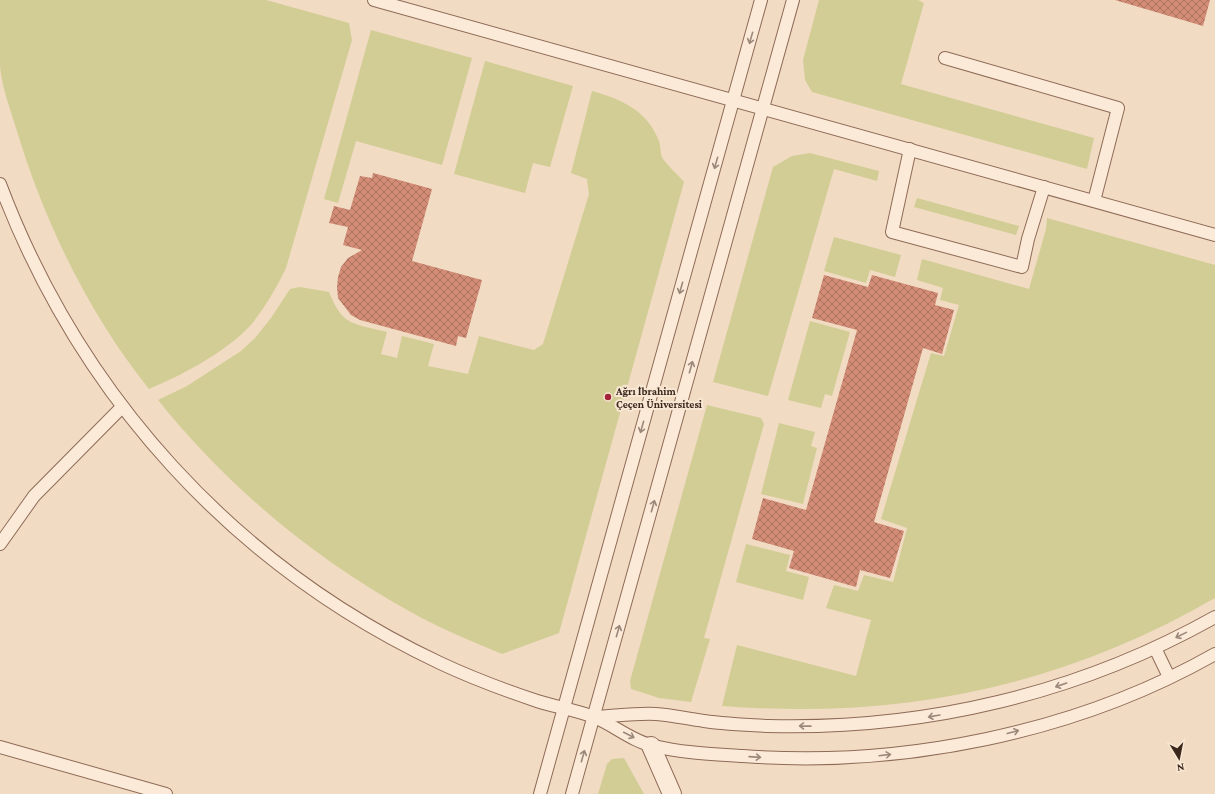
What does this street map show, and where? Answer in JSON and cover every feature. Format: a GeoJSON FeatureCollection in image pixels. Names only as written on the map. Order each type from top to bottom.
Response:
{"type":"FeatureCollection","features":[{"type":"Feature","properties":{"kind":"street"},"geometry":{"type":"LineString","coordinates":[[651,746],[672,794]]}},
{"type":"Feature","properties":{"kind":"lane"},"geometry":{"type":"LineString","coordinates":[[374,0],[1215,234]]}},
{"type":"Feature","properties":{"kind":"lane"},"geometry":{"type":"LineString","coordinates":[[540,794],[761,0]]}},
{"type":"Feature","properties":{"kind":"lane"},"geometry":{"type":"LineString","coordinates":[[572,794],[793,0]]}},
{"type":"Feature","properties":{"kind":"lane"},"geometry":{"type":"LineString","coordinates":[[945,58],[1118,108],[1094,201]]}},
{"type":"Feature","properties":{"kind":"lane"},"geometry":{"type":"LineString","coordinates":[[910,150],[892,232],[1022,267],[1028,239],[1044,187]]}},
{"type":"Feature","properties":{"kind":"lane"},"geometry":{"type":"LineString","coordinates":[[0,184],[34,264],[58,311],[86,356],[122,407],[149,441],[179,474],[222,517],[262,552],[348,614],[394,640],[442,664],[491,685],[564,709],[594,717],[651,746],[708,754],[772,758],[822,758],[880,755],[937,748],[994,738],[1049,723],[1104,705],[1169,677],[1215,654]]}},
{"type":"Feature","properties":{"kind":"lane"},"geometry":{"type":"LineString","coordinates":[[0,544],[34,496],[122,407]]}},
{"type":"Feature","properties":{"kind":"lane"},"geometry":{"type":"LineString","coordinates":[[594,717],[656,714],[711,722],[766,726],[822,726],[877,723],[924,717],[986,706],[1040,692],[1092,674],[1156,648],[1215,617]]}},
{"type":"Feature","properties":{"kind":"lane"},"geometry":{"type":"LineString","coordinates":[[1156,648],[1169,677]]}},
{"type":"Feature","properties":{"kind":"lane"},"geometry":{"type":"LineString","coordinates":[[0,747],[166,794]]}},
{"type":"Feature","properties":{"kind":"shaded area"},"geometry":{"type":"Polygon","coordinates":[[[0,0],[266,0],[349,23],[352,40],[286,268],[278,284],[252,324],[225,348],[200,364],[149,389],[127,360],[87,298],[54,231],[40,197],[27,163],[2,82],[0,67],[0,0]]]}},
{"type":"Feature","properties":{"kind":"shaded area"},"geometry":{"type":"Polygon","coordinates":[[[819,0],[918,0],[924,3],[901,84],[1094,138],[1087,169],[812,92],[805,80],[803,60],[819,0]]]}},
{"type":"Feature","properties":{"kind":"shaded area"},"geometry":{"type":"Polygon","coordinates":[[[371,30],[472,58],[442,165],[356,141],[338,203],[324,199],[371,30]]]}},
{"type":"Feature","properties":{"kind":"shaded area"},"geometry":{"type":"Polygon","coordinates":[[[485,61],[573,86],[550,167],[533,163],[525,193],[454,174],[485,61]]]}},
{"type":"Feature","properties":{"kind":"shaded area"},"geometry":{"type":"Polygon","coordinates":[[[592,91],[623,102],[632,107],[648,121],[659,141],[663,159],[684,182],[559,633],[502,654],[443,629],[409,611],[373,590],[305,543],[273,518],[213,462],[158,400],[187,386],[241,351],[255,338],[271,318],[290,289],[300,287],[329,292],[339,312],[350,322],[387,332],[381,354],[397,358],[402,336],[434,344],[428,366],[468,374],[479,336],[534,350],[543,344],[589,194],[587,179],[571,173],[592,91]]]}},
{"type":"Feature","properties":{"kind":"shaded area"},"geometry":{"type":"Polygon","coordinates":[[[810,153],[879,171],[877,181],[834,169],[768,396],[713,382],[773,167],[792,156],[810,153]]]}},
{"type":"Feature","properties":{"kind":"shaded area"},"geometry":{"type":"Polygon","coordinates":[[[917,198],[1019,226],[1016,235],[914,207],[917,198]]]}},
{"type":"Feature","properties":{"kind":"shaded area"},"geometry":{"type":"Polygon","coordinates":[[[1047,218],[1215,265],[1215,598],[1157,629],[1098,654],[1038,675],[977,691],[915,701],[852,708],[788,709],[722,706],[737,645],[856,676],[871,620],[826,608],[834,585],[858,591],[864,575],[893,582],[907,528],[881,519],[931,353],[944,356],[959,305],[940,300],[943,288],[917,280],[922,259],[1029,289],[1046,229],[1047,218]]]}},
{"type":"Feature","properties":{"kind":"shaded area"},"geometry":{"type":"Polygon","coordinates":[[[834,237],[901,255],[895,277],[870,270],[866,283],[824,271],[834,237]]]}},
{"type":"Feature","properties":{"kind":"shaded area"},"geometry":{"type":"Polygon","coordinates":[[[810,321],[850,332],[832,396],[825,394],[821,408],[788,400],[810,321]]]}},
{"type":"Feature","properties":{"kind":"shaded area"},"geometry":{"type":"Polygon","coordinates":[[[707,405],[761,418],[764,424],[704,638],[710,639],[691,702],[659,698],[631,689],[630,681],[707,405]]]}},
{"type":"Feature","properties":{"kind":"shaded area"},"geometry":{"type":"Polygon","coordinates":[[[779,423],[815,432],[811,446],[817,448],[803,504],[761,494],[779,423]]]}},
{"type":"Feature","properties":{"kind":"shaded area"},"geometry":{"type":"Polygon","coordinates":[[[746,544],[790,555],[786,571],[809,577],[803,600],[736,582],[746,544]]]}},
{"type":"Feature","properties":{"kind":"shaded area"},"geometry":{"type":"Polygon","coordinates":[[[624,758],[644,794],[598,794],[607,764],[612,759],[624,758]]]}},
{"type":"Feature","properties":{"kind":"building"},"geometry":{"type":"Polygon","coordinates":[[[1115,0],[1210,0],[1203,26],[1115,0]]]}},
{"type":"Feature","properties":{"kind":"building"},"geometry":{"type":"Polygon","coordinates":[[[373,173],[432,189],[412,261],[482,280],[466,338],[458,336],[456,346],[360,320],[351,315],[338,298],[337,287],[341,267],[348,258],[362,250],[343,245],[348,227],[329,223],[334,206],[350,210],[360,176],[372,178],[373,173]]]}},
{"type":"Feature","properties":{"kind":"building"},"geometry":{"type":"Polygon","coordinates":[[[824,275],[868,287],[872,275],[938,293],[935,305],[954,310],[942,354],[923,348],[874,522],[904,531],[890,578],[860,570],[856,587],[789,568],[794,551],[752,539],[763,498],[806,510],[857,330],[812,318],[824,275]]]}},
{"type":"Feature","properties":{"kind":"place","name":"Ağrı İbrahim Çeçen Üniversitesi"},"geometry":{"type":"Point","coordinates":[608,397]}}]}
